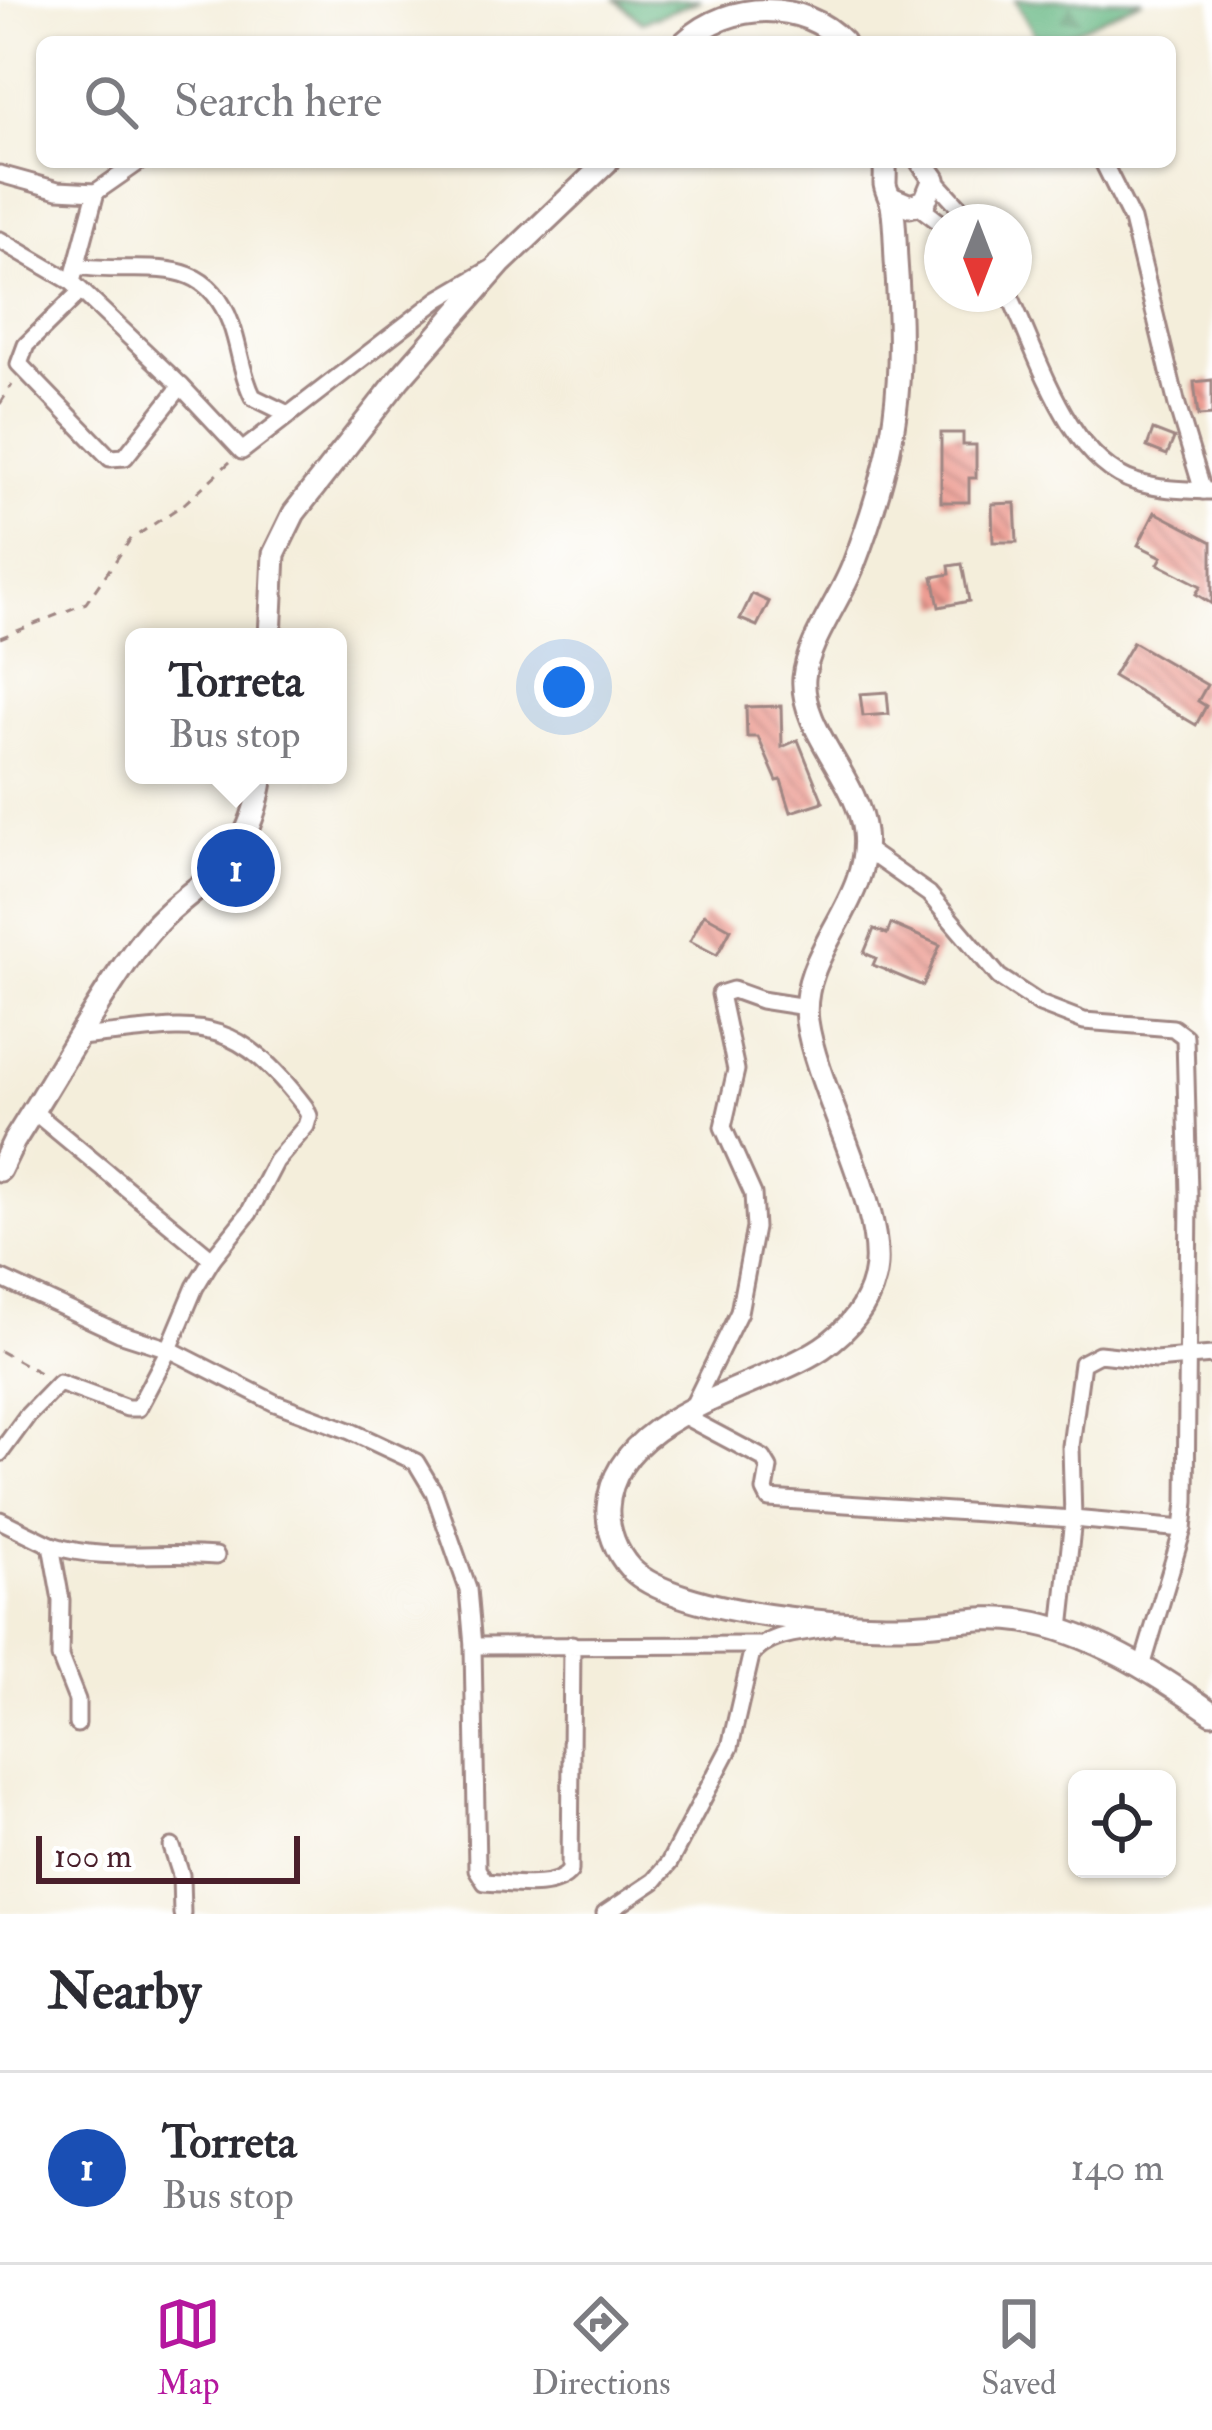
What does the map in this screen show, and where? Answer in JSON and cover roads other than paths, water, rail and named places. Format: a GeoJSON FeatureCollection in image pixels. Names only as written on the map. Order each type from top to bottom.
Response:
{"type":"FeatureCollection","features":[{"type":"Feature","properties":{"kind":"street"},"geometry":{"type":"LineString","coordinates":[[693,36],[719,15],[758,2],[802,8],[820,17],[837,36]]}},
{"type":"Feature","properties":{"kind":"street"},"geometry":{"type":"LineString","coordinates":[[0,173],[58,190],[95,192],[131,168]]}},
{"type":"Feature","properties":{"kind":"street"},"geometry":{"type":"LineString","coordinates":[[270,628],[274,554],[294,513],[400,378],[500,264],[601,168]]}},
{"type":"Feature","properties":{"kind":"street"},"geometry":{"type":"LineString","coordinates":[[890,168],[886,190],[924,214]]}},
{"type":"Feature","properties":{"kind":"street"},"geometry":{"type":"LineString","coordinates":[[1018,312],[1066,416],[1096,460],[1135,482],[1208,491],[1177,405],[1132,220],[1106,168]]}},
{"type":"Feature","properties":{"kind":"street"},"geometry":{"type":"LineString","coordinates":[[906,203],[931,194],[928,171]]}},
{"type":"Feature","properties":{"kind":"street"},"geometry":{"type":"LineString","coordinates":[[928,171],[957,204]]}},
{"type":"Feature","properties":{"kind":"street"},"geometry":{"type":"LineString","coordinates":[[95,192],[77,280],[26,345],[19,358],[21,369],[115,460],[124,457],[182,386]]}},
{"type":"Feature","properties":{"kind":"street"},"geometry":{"type":"LineString","coordinates":[[906,203],[895,236],[901,369],[893,441],[855,563],[804,674],[811,712],[856,798],[866,849],[859,881],[816,970],[806,1007],[818,1070],[874,1234],[873,1286],[858,1315],[827,1344],[686,1412],[638,1446],[613,1483],[608,1504],[611,1535],[631,1569],[650,1584],[688,1597],[847,1624],[982,1618],[1017,1619],[1061,1629],[1212,1713]]}},
{"type":"Feature","properties":{"kind":"street"},"geometry":{"type":"LineString","coordinates":[[0,240],[77,280],[242,451],[439,299],[500,264]]}},
{"type":"Feature","properties":{"kind":"street"},"geometry":{"type":"LineString","coordinates":[[77,280],[179,271],[205,282],[231,324],[253,397],[287,414]]}},
{"type":"Feature","properties":{"kind":"street"},"geometry":{"type":"LineString","coordinates":[[0,1170],[78,1037],[146,935],[220,872],[239,848],[260,784]]}},
{"type":"Feature","properties":{"kind":"street"},"geometry":{"type":"LineString","coordinates":[[866,849],[929,893],[999,977],[1040,1004],[1084,1021],[1173,1028],[1185,1037],[1188,1474],[1183,1529],[1141,1670]]}},
{"type":"Feature","properties":{"kind":"street"},"geometry":{"type":"LineString","coordinates":[[686,1412],[740,1312],[755,1228],[753,1193],[724,1127],[736,1070],[720,994],[733,989],[761,1000],[806,1007]]}},
{"type":"Feature","properties":{"kind":"street"},"geometry":{"type":"LineString","coordinates":[[0,1453],[27,1415],[59,1383],[138,1408],[195,1287],[249,1213],[284,1149],[306,1126],[309,1116],[259,1057],[208,1028],[184,1026],[78,1037]]}},
{"type":"Feature","properties":{"kind":"street"},"geometry":{"type":"LineString","coordinates":[[33,1111],[212,1259]]}},
{"type":"Feature","properties":{"kind":"street"},"geometry":{"type":"LineString","coordinates":[[0,1278],[416,1462],[429,1480],[468,1589],[477,1874],[485,1882],[551,1883],[567,1876],[573,1865],[572,1644]]}},
{"type":"Feature","properties":{"kind":"street"},"geometry":{"type":"LineString","coordinates":[[1061,1629],[1072,1519],[1071,1446],[1082,1363],[1099,1354],[1155,1360],[1212,1355]]}},
{"type":"Feature","properties":{"kind":"street"},"geometry":{"type":"LineString","coordinates":[[686,1412],[763,1459],[770,1468],[765,1491],[769,1498],[1183,1529]]}},
{"type":"Feature","properties":{"kind":"street"},"geometry":{"type":"LineString","coordinates":[[0,1520],[52,1545],[109,1557],[176,1552],[216,1556]]}},
{"type":"Feature","properties":{"kind":"street"},"geometry":{"type":"LineString","coordinates":[[52,1545],[61,1600],[60,1657],[76,1700],[77,1724]]}},
{"type":"Feature","properties":{"kind":"street"},"geometry":{"type":"LineString","coordinates":[[604,1914],[654,1881],[669,1863],[730,1747],[751,1656],[759,1646],[775,1638],[847,1624]]}},
{"type":"Feature","properties":{"kind":"street"},"geometry":{"type":"LineString","coordinates":[[473,1646],[759,1646]]}},
{"type":"Feature","properties":{"kind":"street"},"geometry":{"type":"LineString","coordinates":[[172,1847],[181,1875],[182,1914]]}},
{"type":"Feature","properties":{"kind":"place","name":"Torreta"},"geometry":{"type":"Point","coordinates":[236,868]}}]}
